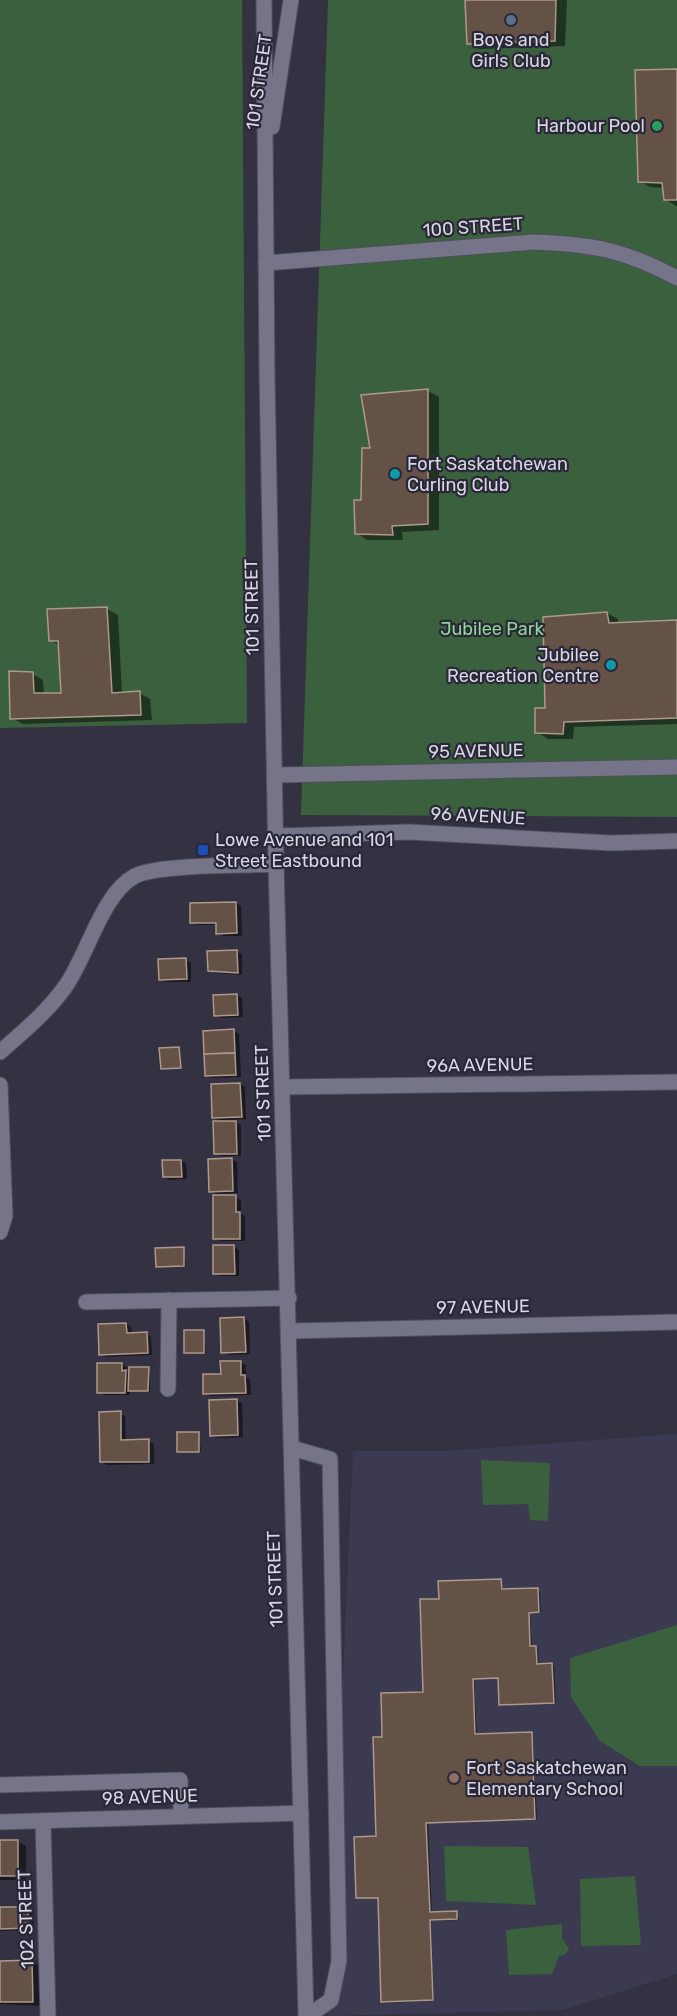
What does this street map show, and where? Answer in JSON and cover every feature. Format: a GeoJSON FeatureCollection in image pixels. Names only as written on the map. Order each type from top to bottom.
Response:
{"type":"FeatureCollection","features":[{"type":"Feature","properties":{"kind":"street","name":"101 STREET"},"geometry":{"type":"LineString","coordinates":[[264,0],[276,864],[307,2016]]}},
{"type":"Feature","properties":{"kind":"street","name":"101 STREET"},"geometry":{"type":"LineString","coordinates":[[266,169],[291,0]]}},
{"type":"Feature","properties":{"kind":"street","name":"100 STREET"},"geometry":{"type":"LineString","coordinates":[[266,263],[534,242],[577,244],[612,249],[650,263],[677,278]]}},
{"type":"Feature","properties":{"kind":"street","name":"95 AVENUE"},"geometry":{"type":"LineString","coordinates":[[276,775],[677,767]]}},
{"type":"Feature","properties":{"kind":"street","name":"96 AVENUE"},"geometry":{"type":"LineString","coordinates":[[276,836],[409,832],[611,843],[677,841]]}},
{"type":"Feature","properties":{"kind":"street"},"geometry":{"type":"LineString","coordinates":[[0,1052],[33,1022],[64,988],[78,968],[115,894],[135,876],[162,870],[276,864]]}},
{"type":"Feature","properties":{"kind":"street","name":"96A AVENUE"},"geometry":{"type":"LineString","coordinates":[[283,1087],[677,1082]]}},
{"type":"Feature","properties":{"kind":"street"},"geometry":{"type":"LineString","coordinates":[[0,1085],[5,1216],[0,1232]]}},
{"type":"Feature","properties":{"kind":"street"},"geometry":{"type":"LineString","coordinates":[[86,1302],[289,1298]]}},
{"type":"Feature","properties":{"kind":"street"},"geometry":{"type":"LineString","coordinates":[[168,1389],[169,1300]]}},
{"type":"Feature","properties":{"kind":"street","name":"97 AVENUE"},"geometry":{"type":"LineString","coordinates":[[290,1331],[677,1322]]}},
{"type":"Feature","properties":{"kind":"street"},"geometry":{"type":"LineString","coordinates":[[292,1448],[330,1459],[331,1494],[339,1961],[331,2000],[307,2016]]}},
{"type":"Feature","properties":{"kind":"street"},"geometry":{"type":"LineString","coordinates":[[0,1785],[180,1780],[181,1815]]}},
{"type":"Feature","properties":{"kind":"street","name":"98 AVENUE"},"geometry":{"type":"LineString","coordinates":[[0,1822],[301,1813]]}},
{"type":"Feature","properties":{"kind":"street","name":"102 STREET"},"geometry":{"type":"LineString","coordinates":[[43,1821],[48,2016]]}},
{"type":"Feature","properties":{"kind":"shaded area"},"geometry":{"type":"Polygon","coordinates":[[[677,1434],[677,1974],[563,2010],[328,2016],[353,1451],[445,1451],[677,1434]]]}},
{"type":"Feature","properties":{"kind":"green space"},"geometry":{"type":"Polygon","coordinates":[[[0,0],[242,0],[247,723],[0,728],[0,0]]]}},
{"type":"Feature","properties":{"kind":"green space","name":"Jubilee Park"},"geometry":{"type":"Polygon","coordinates":[[[328,0],[677,0],[677,817],[301,815],[328,0]]]}},
{"type":"Feature","properties":{"kind":"green space"},"geometry":{"type":"Polygon","coordinates":[[[481,1460],[550,1463],[548,1521],[530,1520],[528,1504],[483,1505],[481,1460]]]}},
{"type":"Feature","properties":{"kind":"green space"},"geometry":{"type":"Polygon","coordinates":[[[677,1625],[677,1766],[640,1766],[600,1741],[571,1697],[570,1658],[677,1625]]]}},
{"type":"Feature","properties":{"kind":"green space"},"geometry":{"type":"Polygon","coordinates":[[[444,1846],[528,1847],[536,1905],[446,1901],[444,1846]]]}},
{"type":"Feature","properties":{"kind":"green space"},"geometry":{"type":"Polygon","coordinates":[[[635,1876],[641,1945],[581,1946],[580,1879],[635,1876]]]}},
{"type":"Feature","properties":{"kind":"green space"},"geometry":{"type":"Polygon","coordinates":[[[562,1924],[562,1938],[569,1949],[565,1955],[559,1956],[552,1974],[509,1975],[506,1930],[562,1924]]]}},
{"type":"Feature","properties":{"kind":"building","name":"Boys and Girls Club"},"geometry":{"type":"Polygon","coordinates":[[[465,0],[556,0],[555,41],[467,44],[465,0]]]}},
{"type":"Feature","properties":{"kind":"building","name":"Harbour Pool"},"geometry":{"type":"Polygon","coordinates":[[[677,69],[677,200],[664,200],[662,183],[638,182],[635,70],[677,69]]]}},
{"type":"Feature","properties":{"kind":"building","name":"Fort Saskatchewan Curling Club"},"geometry":{"type":"Polygon","coordinates":[[[428,389],[428,524],[392,526],[393,535],[355,534],[354,500],[361,500],[362,448],[370,448],[361,395],[428,389]]]}},
{"type":"Feature","properties":{"kind":"building"},"geometry":{"type":"Polygon","coordinates":[[[107,607],[112,693],[140,691],[141,715],[10,719],[9,671],[33,672],[34,693],[61,693],[58,641],[49,641],[47,609],[107,607]]]}},
{"type":"Feature","properties":{"kind":"building","name":"Jubilee Recreation Centre"},"geometry":{"type":"Polygon","coordinates":[[[607,612],[609,623],[677,620],[677,718],[564,722],[563,734],[535,733],[535,708],[545,708],[543,617],[607,612]]]}},
{"type":"Feature","properties":{"kind":"building"},"geometry":{"type":"Polygon","coordinates":[[[236,902],[237,933],[216,934],[216,923],[190,923],[190,903],[236,902]]]}},
{"type":"Feature","properties":{"kind":"building"},"geometry":{"type":"Polygon","coordinates":[[[237,950],[238,973],[208,971],[207,951],[237,950]]]}},
{"type":"Feature","properties":{"kind":"building"},"geometry":{"type":"Polygon","coordinates":[[[186,958],[187,979],[159,980],[158,959],[186,958]]]}},
{"type":"Feature","properties":{"kind":"building"},"geometry":{"type":"Polygon","coordinates":[[[237,994],[238,1015],[214,1016],[213,995],[237,994]]]}},
{"type":"Feature","properties":{"kind":"building"},"geometry":{"type":"Polygon","coordinates":[[[234,1029],[235,1053],[204,1054],[203,1031],[234,1029]]]}},
{"type":"Feature","properties":{"kind":"building"},"geometry":{"type":"Polygon","coordinates":[[[179,1047],[181,1068],[161,1069],[159,1048],[179,1047]]]}},
{"type":"Feature","properties":{"kind":"building"},"geometry":{"type":"Polygon","coordinates":[[[235,1053],[236,1075],[205,1076],[204,1054],[235,1053]]]}},
{"type":"Feature","properties":{"kind":"building"},"geometry":{"type":"Polygon","coordinates":[[[240,1083],[242,1117],[212,1118],[211,1084],[240,1083]]]}},
{"type":"Feature","properties":{"kind":"building"},"geometry":{"type":"Polygon","coordinates":[[[213,1121],[236,1121],[237,1154],[214,1154],[213,1121]]]}},
{"type":"Feature","properties":{"kind":"building"},"geometry":{"type":"Polygon","coordinates":[[[232,1158],[233,1191],[209,1192],[208,1159],[232,1158]]]}},
{"type":"Feature","properties":{"kind":"building"},"geometry":{"type":"Polygon","coordinates":[[[162,1160],[181,1160],[182,1177],[163,1177],[162,1160]]]}},
{"type":"Feature","properties":{"kind":"building"},"geometry":{"type":"Polygon","coordinates":[[[213,1195],[236,1195],[236,1212],[240,1212],[240,1239],[213,1239],[213,1195]]]}},
{"type":"Feature","properties":{"kind":"building"},"geometry":{"type":"Polygon","coordinates":[[[213,1245],[234,1245],[235,1274],[213,1274],[213,1245]]]}},
{"type":"Feature","properties":{"kind":"building"},"geometry":{"type":"Polygon","coordinates":[[[184,1247],[184,1266],[156,1267],[155,1248],[184,1247]]]}},
{"type":"Feature","properties":{"kind":"building"},"geometry":{"type":"Polygon","coordinates":[[[244,1317],[246,1352],[221,1353],[220,1318],[244,1317]]]}},
{"type":"Feature","properties":{"kind":"building"},"geometry":{"type":"Polygon","coordinates":[[[126,1323],[127,1333],[147,1332],[148,1353],[99,1355],[98,1324],[126,1323]]]}},
{"type":"Feature","properties":{"kind":"building"},"geometry":{"type":"Polygon","coordinates":[[[184,1330],[204,1330],[204,1353],[184,1353],[184,1330]]]}},
{"type":"Feature","properties":{"kind":"building"},"geometry":{"type":"Polygon","coordinates":[[[220,1361],[241,1361],[241,1375],[245,1375],[246,1393],[203,1394],[203,1374],[221,1374],[220,1361]]]}},
{"type":"Feature","properties":{"kind":"building"},"geometry":{"type":"Polygon","coordinates":[[[97,1363],[122,1363],[122,1371],[126,1370],[125,1393],[97,1393],[97,1363]]]}},
{"type":"Feature","properties":{"kind":"building"},"geometry":{"type":"Polygon","coordinates":[[[129,1367],[149,1367],[148,1391],[128,1391],[129,1367]]]}},
{"type":"Feature","properties":{"kind":"building"},"geometry":{"type":"Polygon","coordinates":[[[237,1399],[238,1435],[210,1436],[209,1400],[237,1399]]]}},
{"type":"Feature","properties":{"kind":"building"},"geometry":{"type":"Polygon","coordinates":[[[121,1411],[121,1440],[149,1439],[149,1462],[100,1462],[99,1412],[121,1411]]]}},
{"type":"Feature","properties":{"kind":"building"},"geometry":{"type":"Polygon","coordinates":[[[177,1432],[199,1432],[199,1452],[177,1452],[177,1432]]]}},
{"type":"Feature","properties":{"kind":"building","name":"Fort Saskatchewan Elementary School"},"geometry":{"type":"Polygon","coordinates":[[[501,1579],[502,1589],[538,1588],[539,1612],[529,1613],[530,1646],[536,1646],[537,1664],[552,1663],[554,1703],[499,1705],[498,1678],[473,1679],[475,1734],[532,1732],[535,1819],[426,1823],[430,1912],[457,1911],[457,1919],[430,1920],[433,2000],[381,2002],[378,1898],[356,1898],[354,1837],[376,1836],[373,1737],[382,1737],[381,1693],[423,1692],[420,1599],[439,1599],[438,1581],[501,1579]]]}},
{"type":"Feature","properties":{"kind":"building"},"geometry":{"type":"Polygon","coordinates":[[[0,1840],[18,1840],[18,1876],[0,1876],[0,1840]]]}},
{"type":"Feature","properties":{"kind":"building"},"geometry":{"type":"Polygon","coordinates":[[[0,1907],[28,1907],[29,1928],[0,1929],[0,1907]]]}},
{"type":"Feature","properties":{"kind":"building"},"geometry":{"type":"Polygon","coordinates":[[[32,1960],[33,2002],[0,2002],[0,1961],[32,1960]]]}},
{"type":"Feature","properties":{"kind":"place","name":"Boys and Girls Club"},"geometry":{"type":"Point","coordinates":[511,20]}},
{"type":"Feature","properties":{"kind":"place","name":"Harbour Pool"},"geometry":{"type":"Point","coordinates":[657,126]}},
{"type":"Feature","properties":{"kind":"place","name":"Fort Saskatchewan Curling Club"},"geometry":{"type":"Point","coordinates":[395,474]}},
{"type":"Feature","properties":{"kind":"place","name":"Jubilee Recreation Centre"},"geometry":{"type":"Point","coordinates":[611,665]}},
{"type":"Feature","properties":{"kind":"place","name":"Lowe Avenue and 101 Street Eastbound"},"geometry":{"type":"Point","coordinates":[203,850]}},
{"type":"Feature","properties":{"kind":"place","name":"Fort Saskatchewan Elementary School"},"geometry":{"type":"Point","coordinates":[454,1778]}}]}
